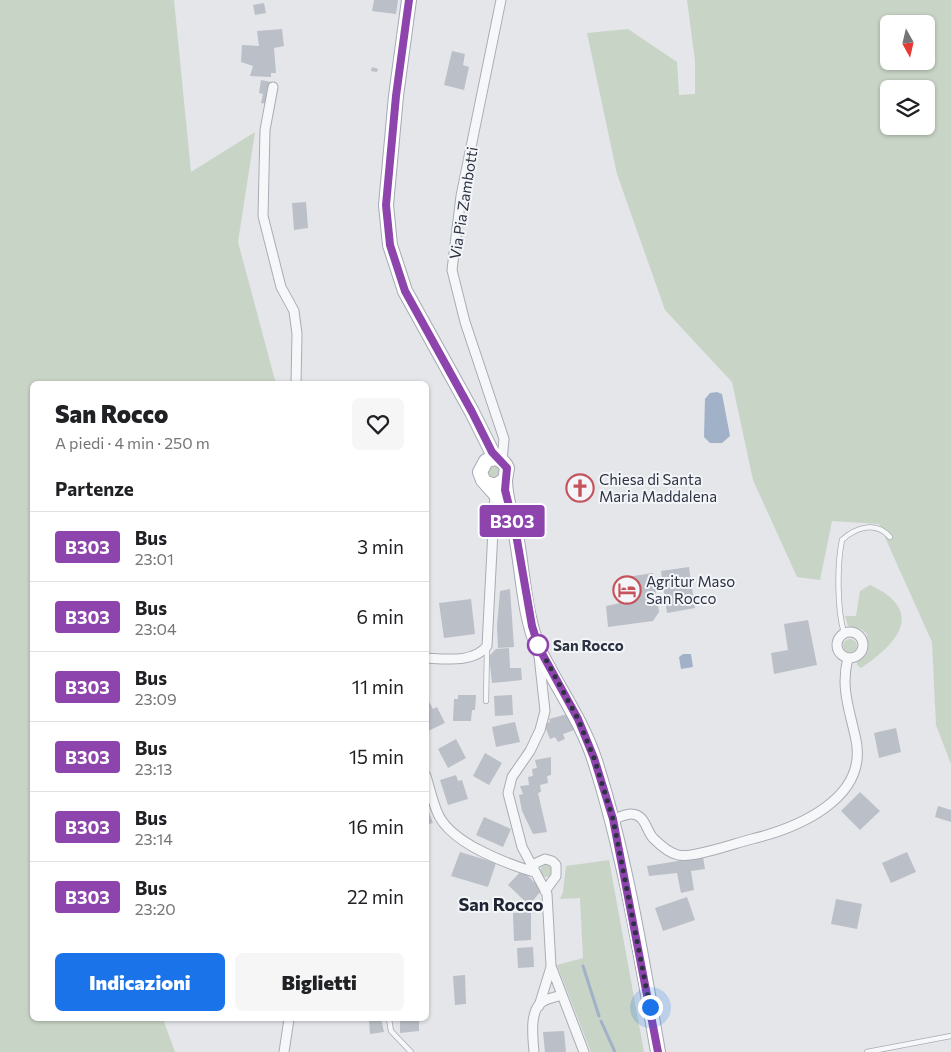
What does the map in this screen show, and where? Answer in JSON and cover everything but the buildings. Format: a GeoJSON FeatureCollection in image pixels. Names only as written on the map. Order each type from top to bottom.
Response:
{"type":"FeatureCollection","features":[{"type":"Feature","properties":{"kind":"main road"},"geometry":{"type":"LineString","coordinates":[[409,0],[396,96],[386,205],[390,245],[405,291],[483,435],[507,468],[505,480],[509,511],[532,626],[539,648],[578,719],[594,758],[613,819],[658,1052]]}},
{"type":"Feature","properties":{"kind":"main road"},"geometry":{"type":"LineString","coordinates":[[483,435],[481,476],[509,511]]}},
{"type":"Feature","properties":{"kind":"main road"},"geometry":{"type":"LineString","coordinates":[[483,464],[490,459],[500,460]]}},
{"type":"Feature","properties":{"kind":"main road"},"geometry":{"type":"LineString","coordinates":[[490,488],[505,480]]}},
{"type":"Feature","properties":{"kind":"street","name":"Via Pia Zambotti"},"geometry":{"type":"LineString","coordinates":[[500,460],[504,439],[464,322],[452,270],[461,196],[501,0]]}},
{"type":"Feature","properties":{"kind":"street"},"geometry":{"type":"LineString","coordinates":[[273,87],[265,130],[262,216],[281,287],[294,311],[298,334],[296,381]]}},
{"type":"Feature","properties":{"kind":"street"},"geometry":{"type":"LineString","coordinates":[[429,658],[472,657],[481,654],[487,646],[494,521],[490,488]]}},
{"type":"Feature","properties":{"kind":"street"},"geometry":{"type":"LineString","coordinates":[[494,521],[509,511]]}},
{"type":"Feature","properties":{"kind":"street"},"geometry":{"type":"LineString","coordinates":[[853,632],[862,642],[859,654],[848,658],[842,656],[837,648],[838,640],[844,633],[853,632]]}},
{"type":"Feature","properties":{"kind":"street"},"geometry":{"type":"LineString","coordinates":[[539,648],[545,711],[540,730],[530,751],[512,778],[508,793],[522,847],[548,899],[551,966],[584,1052]]}},
{"type":"Feature","properties":{"kind":"street"},"geometry":{"type":"LineString","coordinates":[[613,819],[630,814],[636,815],[642,819],[652,837],[671,852],[685,856],[769,834],[807,819],[824,809],[840,795],[848,783],[856,762],[856,739],[844,690],[844,674],[848,658]]}},
{"type":"Feature","properties":{"kind":"street"},"geometry":{"type":"LineString","coordinates":[[429,785],[440,817],[454,833],[475,848],[533,870]]}},
{"type":"Feature","properties":{"kind":"street"},"geometry":{"type":"LineString","coordinates":[[533,870],[536,863],[545,859],[556,865],[556,876],[545,891]]}},
{"type":"Feature","properties":{"kind":"street"},"geometry":{"type":"LineString","coordinates":[[534,1052],[534,1024],[551,966]]}},
{"type":"Feature","properties":{"kind":"street"},"geometry":{"type":"LineString","coordinates":[[538,1006],[543,1001],[562,995]]}},
{"type":"Feature","properties":{"kind":"street"},"geometry":{"type":"LineString","coordinates":[[284,1052],[289,1021]]}},
{"type":"Feature","properties":{"kind":"lane"},"geometry":{"type":"LineString","coordinates":[[844,633],[841,623],[840,581],[842,540],[850,533],[868,528],[884,531],[890,537]]}},
{"type":"Feature","properties":{"kind":"lane"},"geometry":{"type":"LineString","coordinates":[[486,701],[487,646]]}},
{"type":"Feature","properties":{"kind":"lane"},"geometry":{"type":"LineString","coordinates":[[389,1021],[391,1031],[411,1052]]}},
{"type":"Feature","properties":{"kind":"lane"},"geometry":{"type":"LineString","coordinates":[[867,1052],[951,1036]]}},
{"type":"Feature","properties":{"kind":"green space"},"geometry":{"type":"Polygon","coordinates":[[[0,0],[174,0],[191,172],[255,132],[238,242],[275,381],[30,381],[30,1021],[164,1021],[175,1052],[0,1052],[0,0]]]}},
{"type":"Feature","properties":{"kind":"green space"},"geometry":{"type":"Polygon","coordinates":[[[687,0],[951,0],[951,764],[936,725],[932,642],[879,524],[832,521],[820,580],[797,577],[753,480],[732,382],[665,310],[617,174],[587,33],[628,29],[677,62],[679,95],[695,94],[695,61],[687,0]]]}},
{"type":"Feature","properties":{"kind":"green space"},"geometry":{"type":"Polygon","coordinates":[[[493,464],[501,467],[499,479],[489,479],[486,469],[493,464]]]}},
{"type":"Feature","properties":{"kind":"green space"},"geometry":{"type":"Polygon","coordinates":[[[870,585],[887,595],[897,605],[902,616],[895,638],[886,648],[861,668],[857,665],[857,662],[868,651],[867,634],[861,629],[848,626],[845,616],[856,616],[860,591],[870,585]]]}},
{"type":"Feature","properties":{"kind":"green space"},"geometry":{"type":"Polygon","coordinates":[[[847,639],[853,639],[857,646],[853,653],[847,653],[843,649],[843,643],[847,639]]]}},
{"type":"Feature","properties":{"kind":"green space"},"geometry":{"type":"Polygon","coordinates":[[[609,860],[644,1052],[591,1052],[557,965],[583,958],[580,898],[560,899],[563,892],[566,866],[609,860]]]}},
{"type":"Feature","properties":{"kind":"green space"},"geometry":{"type":"Polygon","coordinates":[[[544,865],[548,865],[552,871],[548,877],[544,877],[540,873],[540,869],[544,865]]]}},
{"type":"Feature","properties":{"kind":"water"},"geometry":{"type":"Polygon","coordinates":[[[717,392],[722,394],[730,436],[722,443],[710,443],[704,437],[705,399],[710,393],[717,392]]]}},
{"type":"Feature","properties":{"kind":"water"},"geometry":{"type":"Polygon","coordinates":[[[683,654],[691,654],[693,667],[681,669],[679,657],[683,654]]]}},
{"type":"Feature","properties":{"kind":"waterway"},"geometry":{"type":"LineString","coordinates":[[583,966],[599,1016]]}},
{"type":"Feature","properties":{"kind":"waterway"},"geometry":{"type":"LineString","coordinates":[[601,1021],[615,1052]]}},
{"type":"Feature","properties":{"kind":"bus line","name":"B303"},"geometry":{"type":"LineString","coordinates":[[409,0],[396,96],[386,205],[393,258],[398,275],[418,316],[477,421],[492,452],[507,468],[505,490],[516,534],[532,626],[539,648],[578,719],[594,758],[613,819],[658,1052]]}},
{"type":"Feature","properties":{"kind":"place","name":"Chiesa di Santa Maria Maddalena"},"geometry":{"type":"Point","coordinates":[580,488]}},
{"type":"Feature","properties":{"kind":"place","name":"Agritur Maso San Rocco"},"geometry":{"type":"Point","coordinates":[627,590]}},
{"type":"Feature","properties":{"kind":"place","name":"San Rocco"},"geometry":{"type":"Point","coordinates":[538,645]}},
{"type":"Feature","properties":{"kind":"district","name":"San Rocco"},"geometry":{"type":"Point","coordinates":[501,904]}},
{"type":"Feature","properties":{"kind":"route"},"geometry":{"type":"LineString","coordinates":[[538,645],[578,719],[594,758],[613,819],[650,1007]]}}]}
